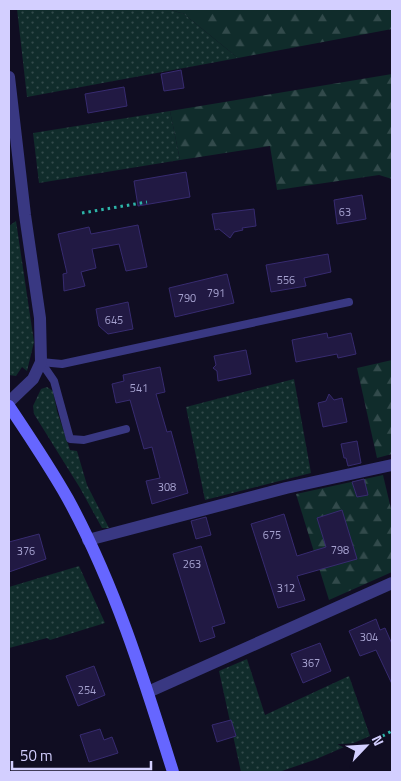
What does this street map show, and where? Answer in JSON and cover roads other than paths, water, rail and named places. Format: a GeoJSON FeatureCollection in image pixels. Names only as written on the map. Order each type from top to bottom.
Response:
{"type":"FeatureCollection","features":[{"type":"Feature","properties":{"kind":"street"},"geometry":{"type":"LineString","coordinates":[[9,77],[25,215],[40,318],[40,362],[33,379],[9,404],[68,499],[88,540],[118,609],[174,772]]}},
{"type":"Feature","properties":{"kind":"street"},"geometry":{"type":"LineString","coordinates":[[88,540],[286,488],[392,465]]}},
{"type":"Feature","properties":{"kind":"street"},"geometry":{"type":"LineString","coordinates":[[148,692],[392,584]]}},
{"type":"Feature","properties":{"kind":"lane"},"geometry":{"type":"LineString","coordinates":[[40,362],[62,364],[349,302]]}},
{"type":"Feature","properties":{"kind":"lane"},"geometry":{"type":"LineString","coordinates":[[40,362],[54,381],[70,439],[84,440],[126,429]]}}]}
